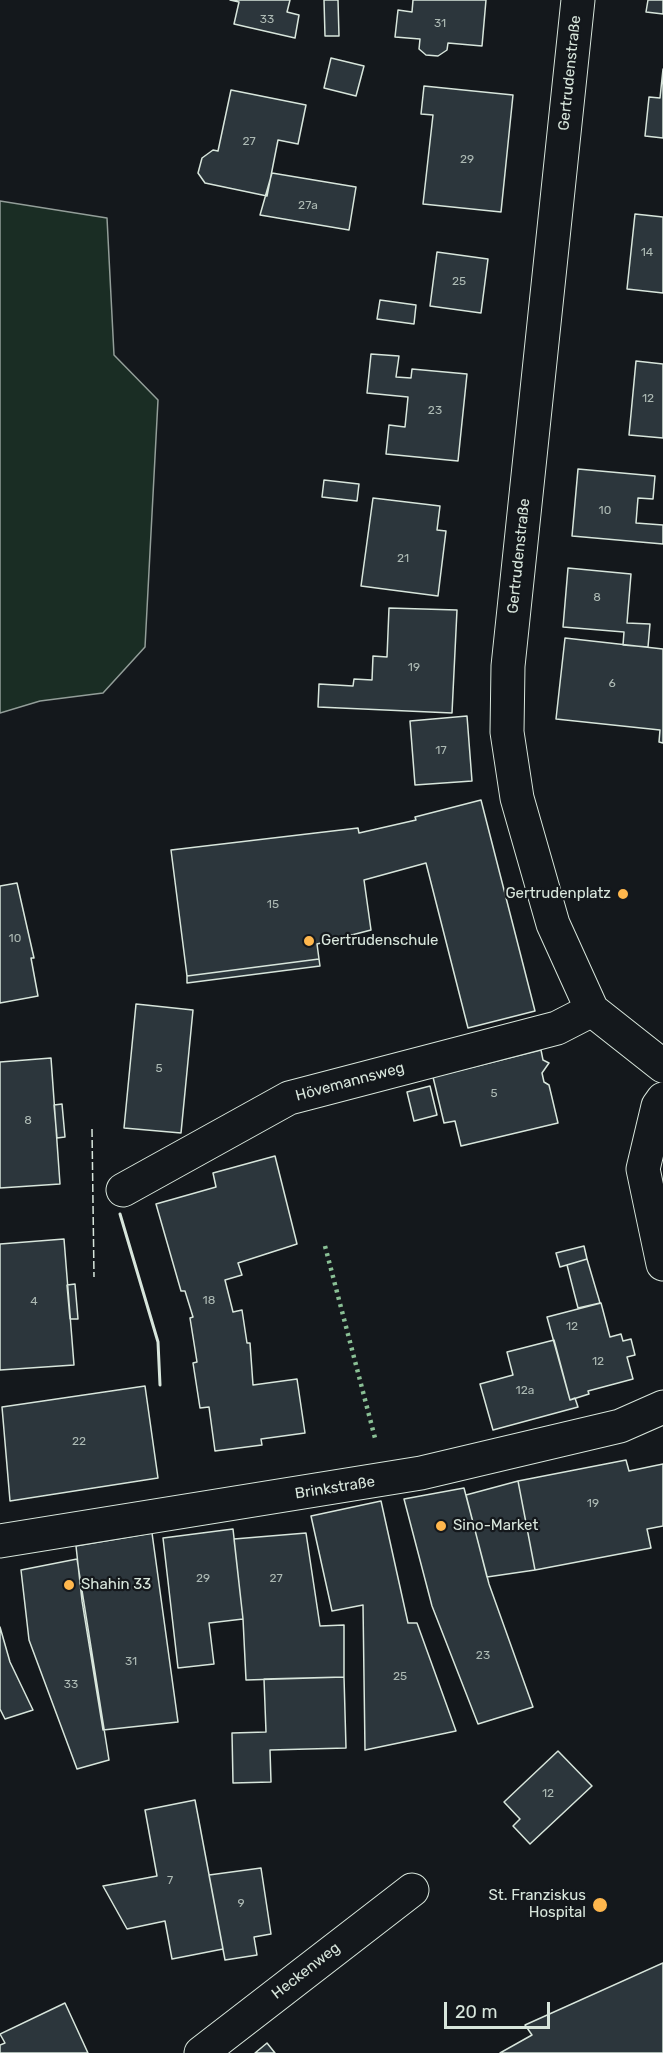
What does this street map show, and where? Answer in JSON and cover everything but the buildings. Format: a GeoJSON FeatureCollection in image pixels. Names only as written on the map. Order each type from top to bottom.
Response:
{"type":"FeatureCollection","features":[{"type":"Feature","properties":{"kind":"street","name":"Gertrudenstraße"},"geometry":{"type":"LineString","coordinates":[[578,0],[508,666],[507,732],[517,798],[553,924],[592,1010],[663,1066]]}},
{"type":"Feature","properties":{"kind":"street","name":"Hövemannsweg"},"geometry":{"type":"LineString","coordinates":[[123,1190],[289,1098],[556,1028],[592,1010]]}},
{"type":"Feature","properties":{"kind":"street"},"geometry":{"type":"LineString","coordinates":[[663,1099],[658,1106],[643,1169],[663,1264]]}},
{"type":"Feature","properties":{"kind":"street","name":"Brinkstraße"},"geometry":{"type":"LineString","coordinates":[[0,1541],[421,1473],[620,1426],[663,1407]]}},
{"type":"Feature","properties":{"kind":"street","name":"Heckenweg"},"geometry":{"type":"LineString","coordinates":[[201,2053],[412,1890]]}},
{"type":"Feature","properties":{"kind":"green space"},"geometry":{"type":"Polygon","coordinates":[[[0,201],[107,218],[114,355],[158,400],[145,647],[103,693],[40,701],[0,713],[0,201]]]}},
{"type":"Feature","properties":{"kind":"hedge"},"geometry":{"type":"LineString","coordinates":[[325,1246],[375,1438]]}},
{"type":"Feature","properties":{"kind":"fence"},"geometry":{"type":"LineString","coordinates":[[92,1129],[94,1277]]}},
{"type":"Feature","properties":{"kind":"wall"},"geometry":{"type":"LineString","coordinates":[[120,1214],[158,1342],[160,1385]]}},
{"type":"Feature","properties":{"kind":"place","name":"Gertrudenplatz"},"geometry":{"type":"Point","coordinates":[623,894]}},
{"type":"Feature","properties":{"kind":"place","name":"Gertrudenschule"},"geometry":{"type":"Point","coordinates":[309,941]}},
{"type":"Feature","properties":{"kind":"place","name":"Sino-Market"},"geometry":{"type":"Point","coordinates":[441,1526]}},
{"type":"Feature","properties":{"kind":"place","name":"Shahin 33"},"geometry":{"type":"Point","coordinates":[69,1585]}},
{"type":"Feature","properties":{"kind":"place","name":"St. Franziskus Hospital"},"geometry":{"type":"Point","coordinates":[600,1905]}}]}
